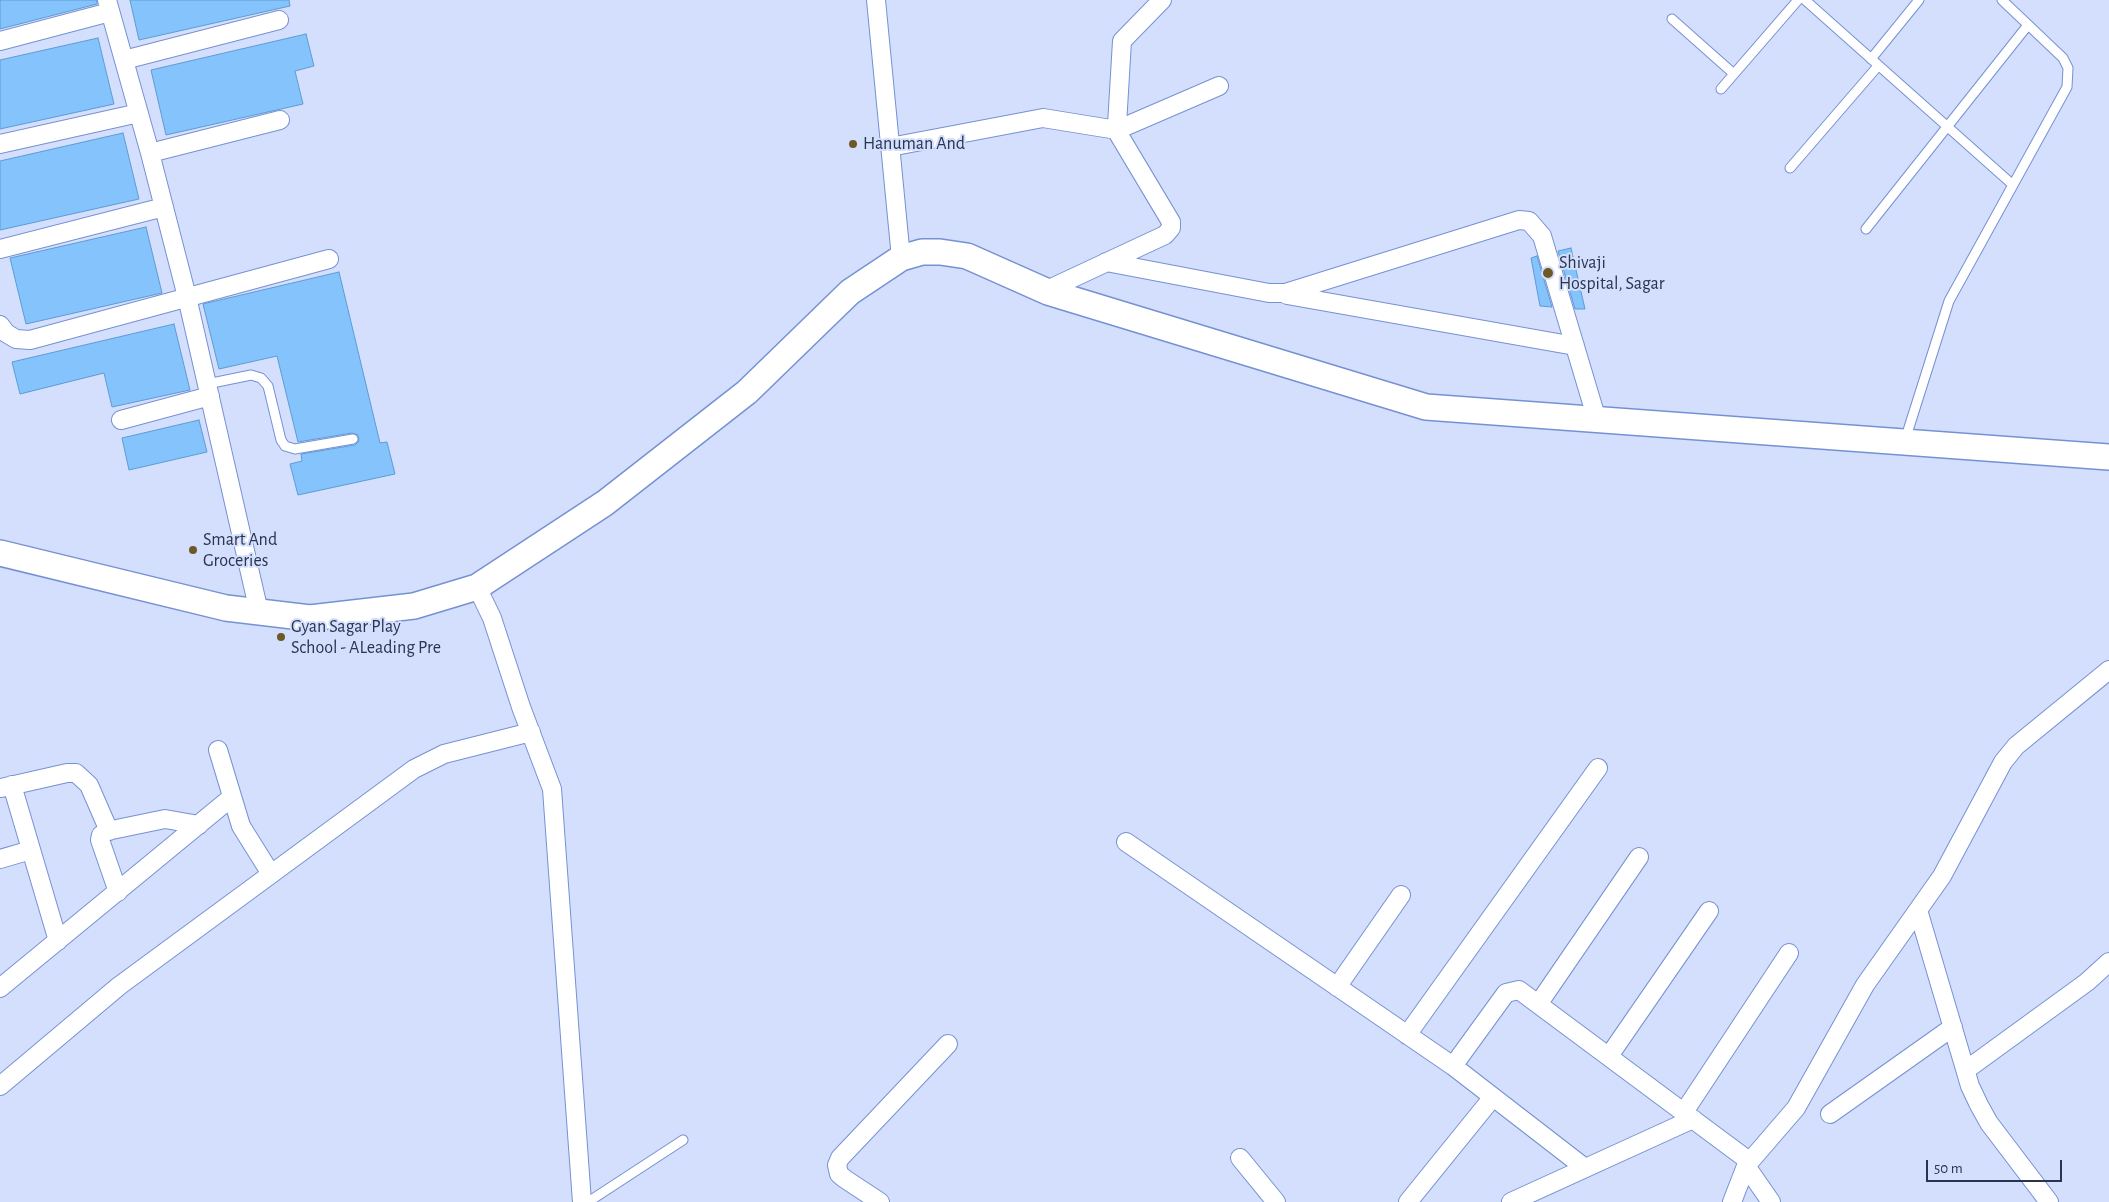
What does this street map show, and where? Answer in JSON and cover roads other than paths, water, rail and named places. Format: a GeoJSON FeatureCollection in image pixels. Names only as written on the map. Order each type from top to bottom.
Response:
{"type":"FeatureCollection","features":[{"type":"Feature","properties":{"kind":"main road"},"geometry":{"type":"LineString","coordinates":[[0,553],[226,608],[310,618],[414,606],[477,587],[604,503],[746,392],[850,292],[901,258],[922,252],[940,252],[967,256],[1047,290],[1426,407],[2109,456]]}},
{"type":"Feature","properties":{"kind":"street"},"geometry":{"type":"LineString","coordinates":[[876,0],[901,258]]}},
{"type":"Feature","properties":{"kind":"street"},"geometry":{"type":"LineString","coordinates":[[1047,290],[1165,235],[1171,228],[1171,222],[1117,130],[1122,41],[1162,0]]}},
{"type":"Feature","properties":{"kind":"street"},"geometry":{"type":"LineString","coordinates":[[0,41],[108,6],[150,153],[188,297],[259,612]]}},
{"type":"Feature","properties":{"kind":"street"},"geometry":{"type":"LineString","coordinates":[[124,60],[278,20]]}},
{"type":"Feature","properties":{"kind":"street"},"geometry":{"type":"LineString","coordinates":[[890,147],[1043,118],[1117,130],[1218,86]]}},
{"type":"Feature","properties":{"kind":"street"},"geometry":{"type":"LineString","coordinates":[[0,144],[139,113]]}},
{"type":"Feature","properties":{"kind":"street"},"geometry":{"type":"LineString","coordinates":[[150,153],[280,120]]}},
{"type":"Feature","properties":{"kind":"street"},"geometry":{"type":"LineString","coordinates":[[0,249],[164,207]]}},
{"type":"Feature","properties":{"kind":"street"},"geometry":{"type":"LineString","coordinates":[[1274,293],[1303,289],[1518,220],[1529,221],[1542,236],[1597,420]]}},
{"type":"Feature","properties":{"kind":"street"},"geometry":{"type":"LineString","coordinates":[[0,324],[6,333],[16,339],[30,340],[329,259]]}},
{"type":"Feature","properties":{"kind":"street"},"geometry":{"type":"LineString","coordinates":[[1106,262],[1575,346]]}},
{"type":"Feature","properties":{"kind":"street"},"geometry":{"type":"LineString","coordinates":[[121,420],[208,390]]}},
{"type":"Feature","properties":{"kind":"street"},"geometry":{"type":"LineString","coordinates":[[477,587],[492,618],[521,707],[548,777],[554,801],[582,1202]]}},
{"type":"Feature","properties":{"kind":"street"},"geometry":{"type":"LineString","coordinates":[[1732,1202],[1747,1164],[1796,1108],[1865,985],[1942,876],[2003,762],[2016,746],[2108,672]]}},
{"type":"Feature","properties":{"kind":"street"},"geometry":{"type":"LineString","coordinates":[[0,1086],[119,986],[430,759],[531,732]]}},
{"type":"Feature","properties":{"kind":"street"},"geometry":{"type":"LineString","coordinates":[[218,750],[244,833],[272,874]]}},
{"type":"Feature","properties":{"kind":"street"},"geometry":{"type":"LineString","coordinates":[[1407,1035],[1598,768]]}},
{"type":"Feature","properties":{"kind":"street"},"geometry":{"type":"LineString","coordinates":[[58,941],[31,850],[6,787],[67,773],[76,774],[89,785],[109,831]]}},
{"type":"Feature","properties":{"kind":"street"},"geometry":{"type":"LineString","coordinates":[[0,988],[232,797]]}},
{"type":"Feature","properties":{"kind":"street"},"geometry":{"type":"LineString","coordinates":[[118,892],[100,840],[102,835],[109,831],[165,819],[199,825]]}},
{"type":"Feature","properties":{"kind":"street"},"geometry":{"type":"LineString","coordinates":[[1126,842],[1453,1066],[1585,1168]]}},
{"type":"Feature","properties":{"kind":"street"},"geometry":{"type":"LineString","coordinates":[[0,859],[31,850]]}},
{"type":"Feature","properties":{"kind":"street"},"geometry":{"type":"LineString","coordinates":[[1539,1003],[1639,857]]}},
{"type":"Feature","properties":{"kind":"street"},"geometry":{"type":"LineString","coordinates":[[1337,987],[1401,895]]}},
{"type":"Feature","properties":{"kind":"street"},"geometry":{"type":"LineString","coordinates":[[1918,910],[1978,1105],[1989,1123],[2049,1202]]}},
{"type":"Feature","properties":{"kind":"street"},"geometry":{"type":"LineString","coordinates":[[1609,1056],[1710,911]]}},
{"type":"Feature","properties":{"kind":"street"},"geometry":{"type":"LineString","coordinates":[[1511,1202],[1585,1168],[1689,1116],[1789,953]]}},
{"type":"Feature","properties":{"kind":"street"},"geometry":{"type":"LineString","coordinates":[[1966,1070],[2087,982],[2109,962]]}},
{"type":"Feature","properties":{"kind":"street"},"geometry":{"type":"LineString","coordinates":[[1453,1066],[1506,993],[1519,990],[1689,1116],[1747,1164],[1771,1202]]}},
{"type":"Feature","properties":{"kind":"street"},"geometry":{"type":"LineString","coordinates":[[1830,1114],[1953,1027]]}},
{"type":"Feature","properties":{"kind":"street"},"geometry":{"type":"LineString","coordinates":[[880,1202],[839,1174],[837,1165],[840,1158],[948,1044]]}},
{"type":"Feature","properties":{"kind":"street"},"geometry":{"type":"LineString","coordinates":[[1408,1202],[1493,1097]]}},
{"type":"Feature","properties":{"kind":"street"},"geometry":{"type":"LineString","coordinates":[[1240,1158],[1276,1202]]}},
{"type":"Feature","properties":{"kind":"lane"},"geometry":{"type":"LineString","coordinates":[[1721,89],[1798,0]]}},
{"type":"Feature","properties":{"kind":"lane"},"geometry":{"type":"LineString","coordinates":[[1805,0],[2012,185]]}},
{"type":"Feature","properties":{"kind":"lane"},"geometry":{"type":"LineString","coordinates":[[1790,168],[1875,63],[1919,0]]}},
{"type":"Feature","properties":{"kind":"lane"},"geometry":{"type":"LineString","coordinates":[[1904,442],[1949,301],[2067,87],[2068,68],[2063,58],[2002,0]]}},
{"type":"Feature","properties":{"kind":"lane"},"geometry":{"type":"LineString","coordinates":[[1672,19],[1734,74]]}},
{"type":"Feature","properties":{"kind":"lane"},"geometry":{"type":"LineString","coordinates":[[1866,229],[2028,25]]}},
{"type":"Feature","properties":{"kind":"lane"},"geometry":{"type":"LineString","coordinates":[[208,390],[251,375],[261,378],[268,386],[281,440],[285,446],[295,449],[352,438]]}},
{"type":"Feature","properties":{"kind":"lane"},"geometry":{"type":"LineString","coordinates":[[588,1202],[683,1140]]}},
{"type":"Feature","properties":{"kind":"place","name":"Hanuman And"},"geometry":{"type":"Point","coordinates":[853,144]}},
{"type":"Feature","properties":{"kind":"place","name":"Shivaji Hospital, Sagar"},"geometry":{"type":"Point","coordinates":[1548,273]}},
{"type":"Feature","properties":{"kind":"place","name":"Smart And Groceries"},"geometry":{"type":"Point","coordinates":[193,550]}},
{"type":"Feature","properties":{"kind":"place","name":"Gyan Sagar Play School - ALeading Pre"},"geometry":{"type":"Point","coordinates":[281,637]}}]}
